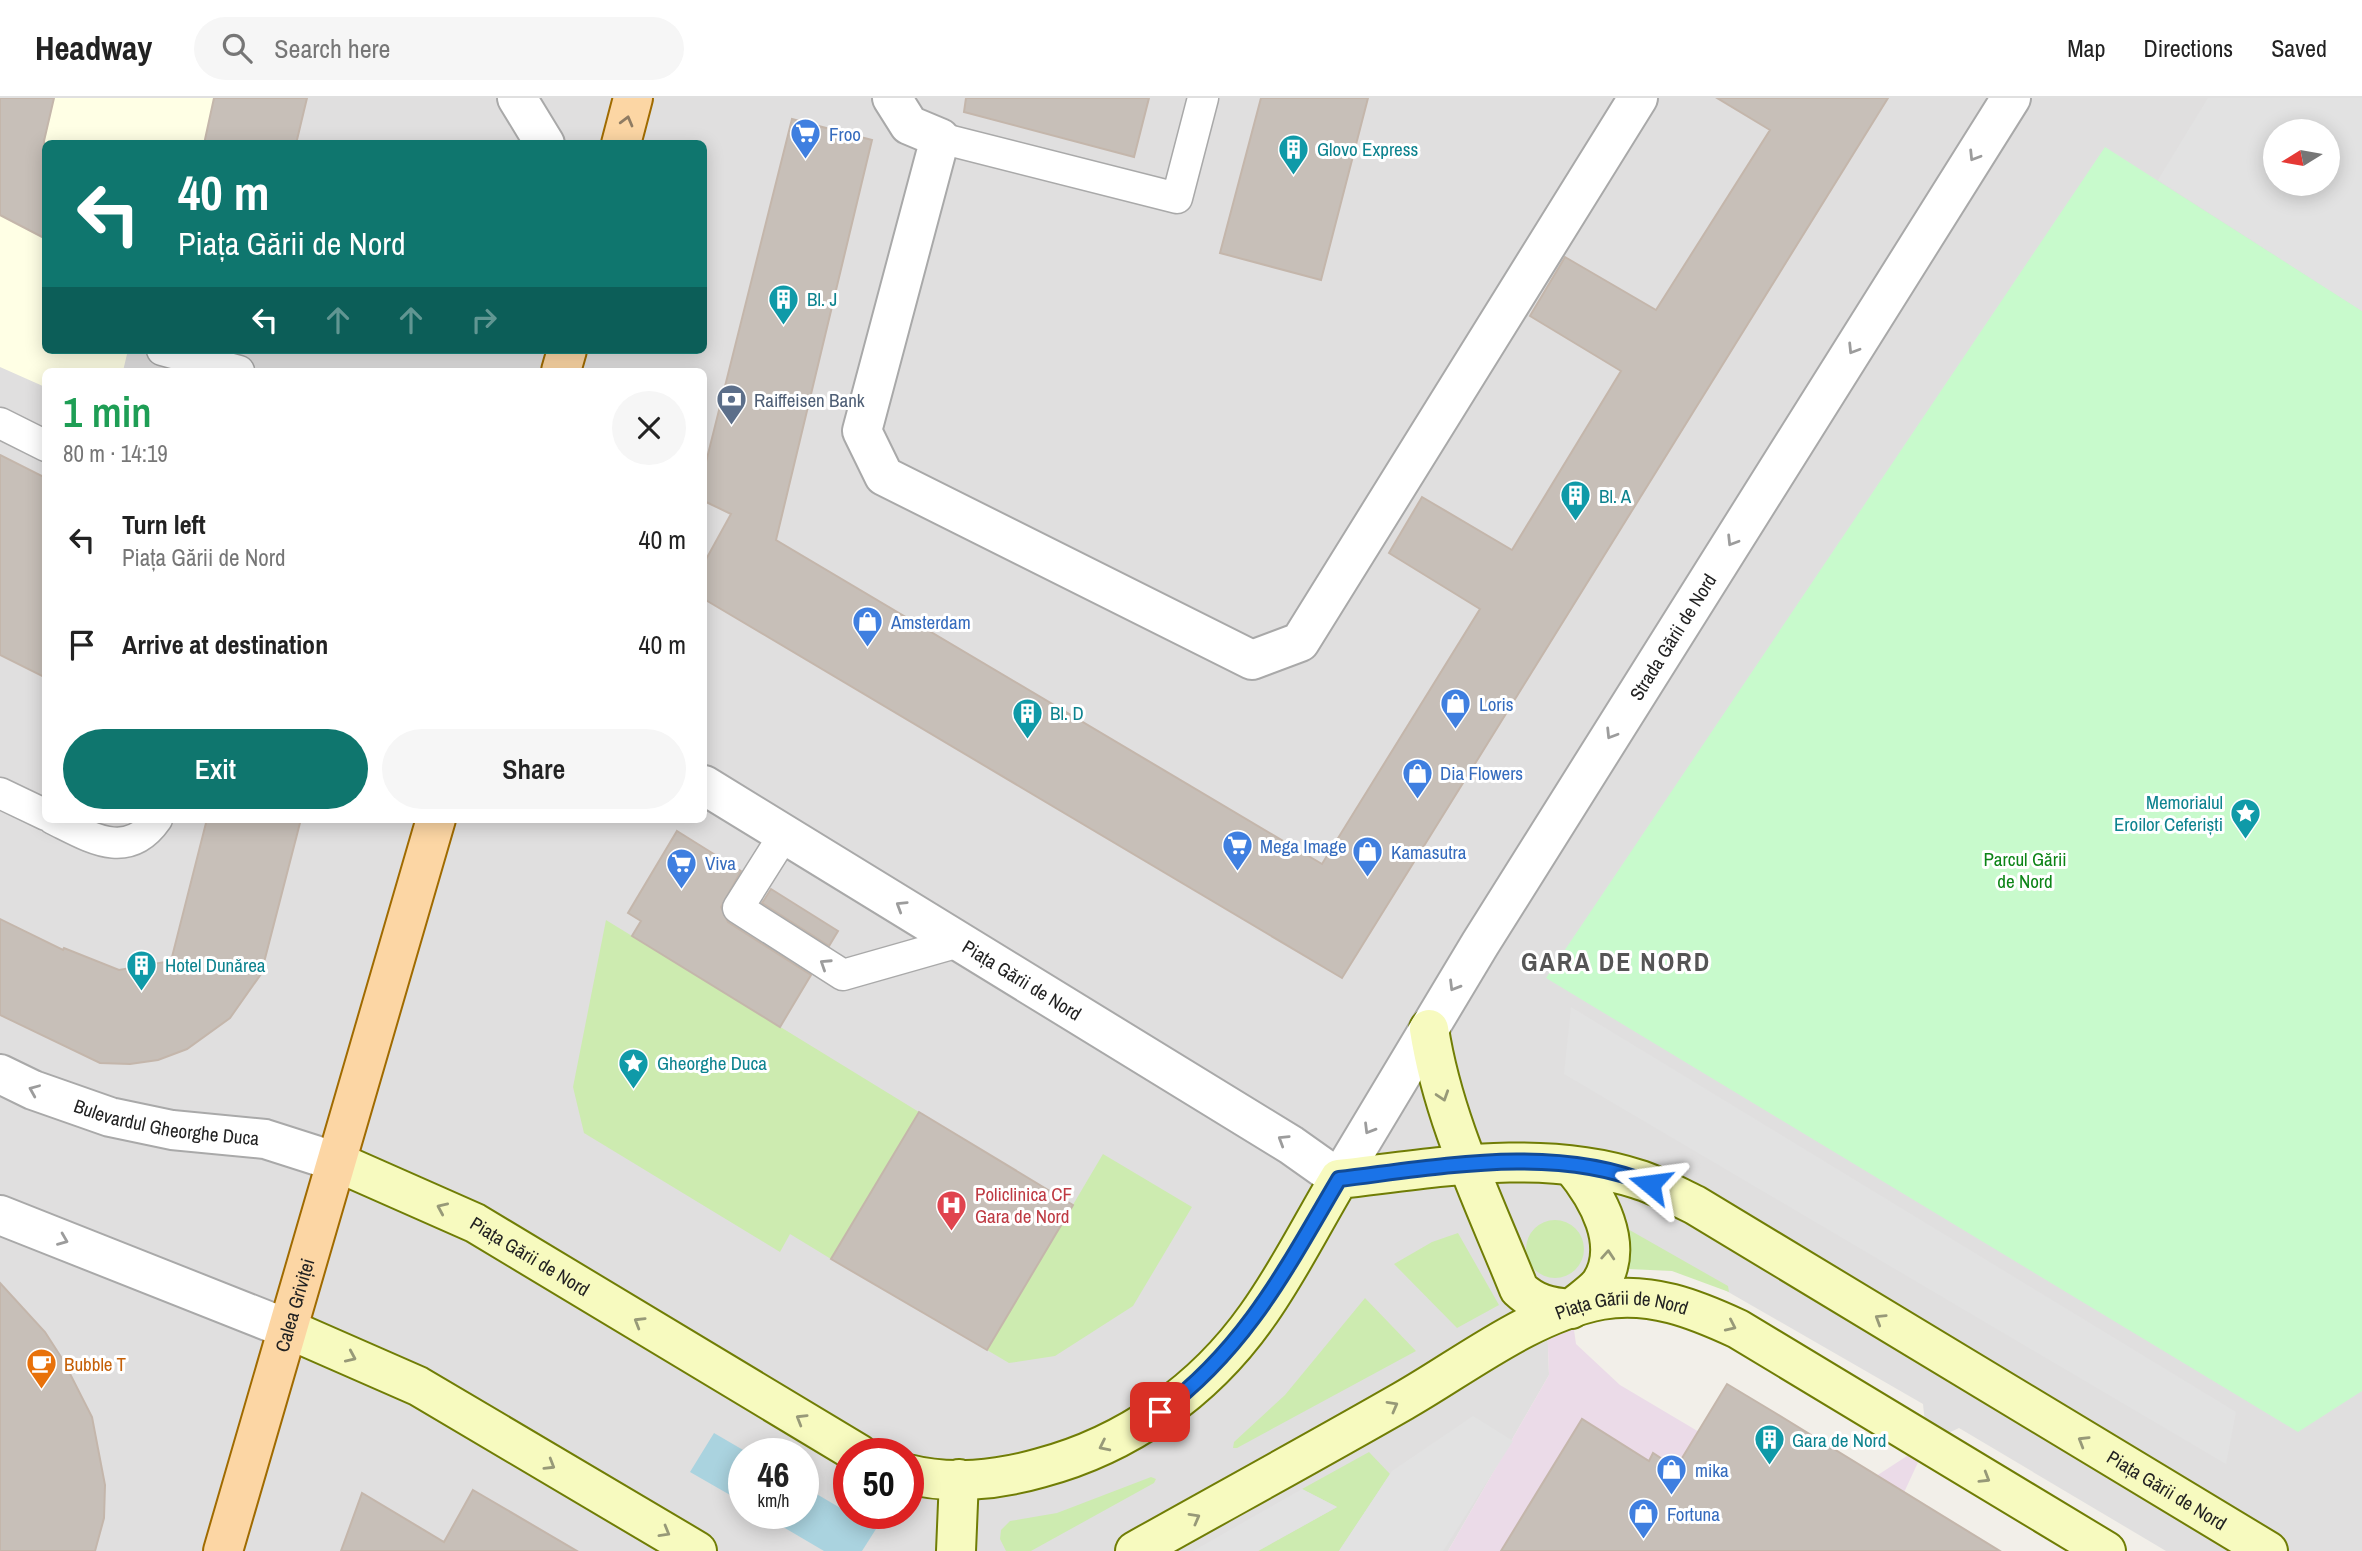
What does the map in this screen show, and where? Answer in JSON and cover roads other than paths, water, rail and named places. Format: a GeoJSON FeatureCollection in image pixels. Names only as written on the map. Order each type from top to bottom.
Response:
{"type":"FeatureCollection","features":[{"type":"Feature","properties":{"kind":"main road"},"geometry":{"type":"LineString","coordinates":[[622,140],[633,98]]}},
{"type":"Feature","properties":{"kind":"main road","name":"Calea Griviței"},"geometry":{"type":"LineString","coordinates":[[223,1551],[435,823]]}},
{"type":"Feature","properties":{"kind":"main road"},"geometry":{"type":"LineString","coordinates":[[1429,1029],[1436,1074],[1519,1289],[1529,1299],[1548,1307],[1571,1309],[1599,1285],[1608,1266],[1609,1246],[1604,1217],[1594,1193],[1572,1166]]}},
{"type":"Feature","properties":{"kind":"main road","name":"Piața Gării de Nord"},"geometry":{"type":"LineString","coordinates":[[337,1162],[475,1223],[833,1438]]}},
{"type":"Feature","properties":{"kind":"main road","name":"Piața Gării de Nord"},"geometry":{"type":"LineString","coordinates":[[1339,1179],[1469,1164],[1547,1163],[1636,1178],[1695,1205],[2268,1551]]}},
{"type":"Feature","properties":{"kind":"main road"},"geometry":{"type":"LineString","coordinates":[[924,1478],[959,1479],[1026,1472],[1095,1451],[1140,1428],[1181,1397],[1216,1363],[1257,1316],[1339,1179]]}},
{"type":"Feature","properties":{"kind":"main road","name":"Piața Gării de Nord"},"geometry":{"type":"LineString","coordinates":[[1135,1551],[1405,1400],[1505,1339],[1571,1309],[1602,1300],[1646,1298],[1695,1309],[1738,1329],[2106,1551]]}},
{"type":"Feature","properties":{"kind":"main road"},"geometry":{"type":"LineString","coordinates":[[288,1329],[418,1386],[697,1551]]}},
{"type":"Feature","properties":{"kind":"main road"},"geometry":{"type":"LineString","coordinates":[[956,1551],[959,1479]]}},
{"type":"Feature","properties":{"kind":"street"},"geometry":{"type":"LineString","coordinates":[[517,98],[543,140]]}},
{"type":"Feature","properties":{"kind":"street"},"geometry":{"type":"LineString","coordinates":[[892,98],[909,125],[940,138],[862,431],[884,476],[1252,660],[1300,642],[1637,98]]}},
{"type":"Feature","properties":{"kind":"street","name":"Strada Gării de Nord"},"geometry":{"type":"LineString","coordinates":[[1339,1179],[1429,1029],[2011,98]]}},
{"type":"Feature","properties":{"kind":"street","name":"Piața Gării de Nord"},"geometry":{"type":"LineString","coordinates":[[707,787],[1279,1138],[1339,1179]]}},
{"type":"Feature","properties":{"kind":"street","name":"Bulevardul Gheorghe Duca"},"geometry":{"type":"LineString","coordinates":[[0,1074],[33,1090],[110,1117],[172,1130],[265,1139],[337,1162]]}},
{"type":"Feature","properties":{"kind":"street"},"geometry":{"type":"LineString","coordinates":[[0,1215],[288,1329]]}},
{"type":"Feature","properties":{"kind":"lane"},"geometry":{"type":"LineString","coordinates":[[940,138],[1177,198],[1203,98]]}},
{"type":"Feature","properties":{"kind":"lane"},"geometry":{"type":"LineString","coordinates":[[175,354],[228,368]]}},
{"type":"Feature","properties":{"kind":"lane"},"geometry":{"type":"LineString","coordinates":[[0,423],[42,444]]}},
{"type":"Feature","properties":{"kind":"lane"},"geometry":{"type":"LineString","coordinates":[[0,793],[42,813]]}},
{"type":"Feature","properties":{"kind":"lane"},"geometry":{"type":"LineString","coordinates":[[62,823],[101,842],[121,843],[143,835],[154,823]]}},
{"type":"Feature","properties":{"kind":"lane"},"geometry":{"type":"LineString","coordinates":[[784,835],[738,908],[843,975],[959,942]]}},
{"type":"Feature","properties":{"kind":"water"},"geometry":{"type":"Polygon","coordinates":[[[714,1433],[728,1441],[728,1494],[690,1472],[714,1433]]]}},
{"type":"Feature","properties":{"kind":"water"},"geometry":{"type":"Polygon","coordinates":[[[819,1495],[833,1504],[833,1529],[876,1529],[862,1551],[824,1551],[787,1529],[819,1529],[819,1495]]]}},
{"type":"Feature","properties":{"kind":"place","name":"Froo"},"geometry":{"type":"Point","coordinates":[806,161]}},
{"type":"Feature","properties":{"kind":"place","name":"Glovo Express"},"geometry":{"type":"Point","coordinates":[1294,176]}},
{"type":"Feature","properties":{"kind":"place","name":"Bl. J"},"geometry":{"type":"Point","coordinates":[784,326]}},
{"type":"Feature","properties":{"kind":"place","name":"Raiffeisen Bank"},"geometry":{"type":"Point","coordinates":[731,427]}},
{"type":"Feature","properties":{"kind":"place","name":"Bl. A"},"geometry":{"type":"Point","coordinates":[1576,523]}},
{"type":"Feature","properties":{"kind":"place","name":"Amsterdam"},"geometry":{"type":"Point","coordinates":[868,649]}},
{"type":"Feature","properties":{"kind":"place","name":"Loris"},"geometry":{"type":"Point","coordinates":[1456,731]}},
{"type":"Feature","properties":{"kind":"place","name":"Bl. D"},"geometry":{"type":"Point","coordinates":[1027,740]}},
{"type":"Feature","properties":{"kind":"place","name":"Dia Flowers"},"geometry":{"type":"Point","coordinates":[1417,800]}},
{"type":"Feature","properties":{"kind":"place","name":"Memorialul Eroilor Ceferiști"},"geometry":{"type":"Point","coordinates":[2246,840]}},
{"type":"Feature","properties":{"kind":"place","name":"Mega Image"},"geometry":{"type":"Point","coordinates":[1237,873]}},
{"type":"Feature","properties":{"kind":"place","name":"Kamasutra"},"geometry":{"type":"Point","coordinates":[1368,879]}},
{"type":"Feature","properties":{"kind":"place","name":"Viva"},"geometry":{"type":"Point","coordinates":[682,890]}},
{"type":"Feature","properties":{"kind":"place","name":"Hotel Dunărea"},"geometry":{"type":"Point","coordinates":[142,992]}},
{"type":"Feature","properties":{"kind":"place","name":"Gheorghe Duca"},"geometry":{"type":"Point","coordinates":[634,1090]}},
{"type":"Feature","properties":{"kind":"place","name":"Policlinica CF Gara de Nord"},"geometry":{"type":"Point","coordinates":[952,1232]}},
{"type":"Feature","properties":{"kind":"place","name":"Bubble T"},"geometry":{"type":"Point","coordinates":[41,1391]}},
{"type":"Feature","properties":{"kind":"place","name":"Gara de Nord"},"geometry":{"type":"Point","coordinates":[1769,1467]}},
{"type":"Feature","properties":{"kind":"place","name":"mika"},"geometry":{"type":"Point","coordinates":[1672,1497]}},
{"type":"Feature","properties":{"kind":"place","name":"Fortuna"},"geometry":{"type":"Point","coordinates":[1644,1541]}},
{"type":"Feature","properties":{"kind":"district","name":"GARA DE NORD"},"geometry":{"type":"Point","coordinates":[1616,962]}},
{"type":"Feature","properties":{"kind":"park label","name":"Parcul Gării de Nord"},"geometry":{"type":"Point","coordinates":[2025,870]}}]}
